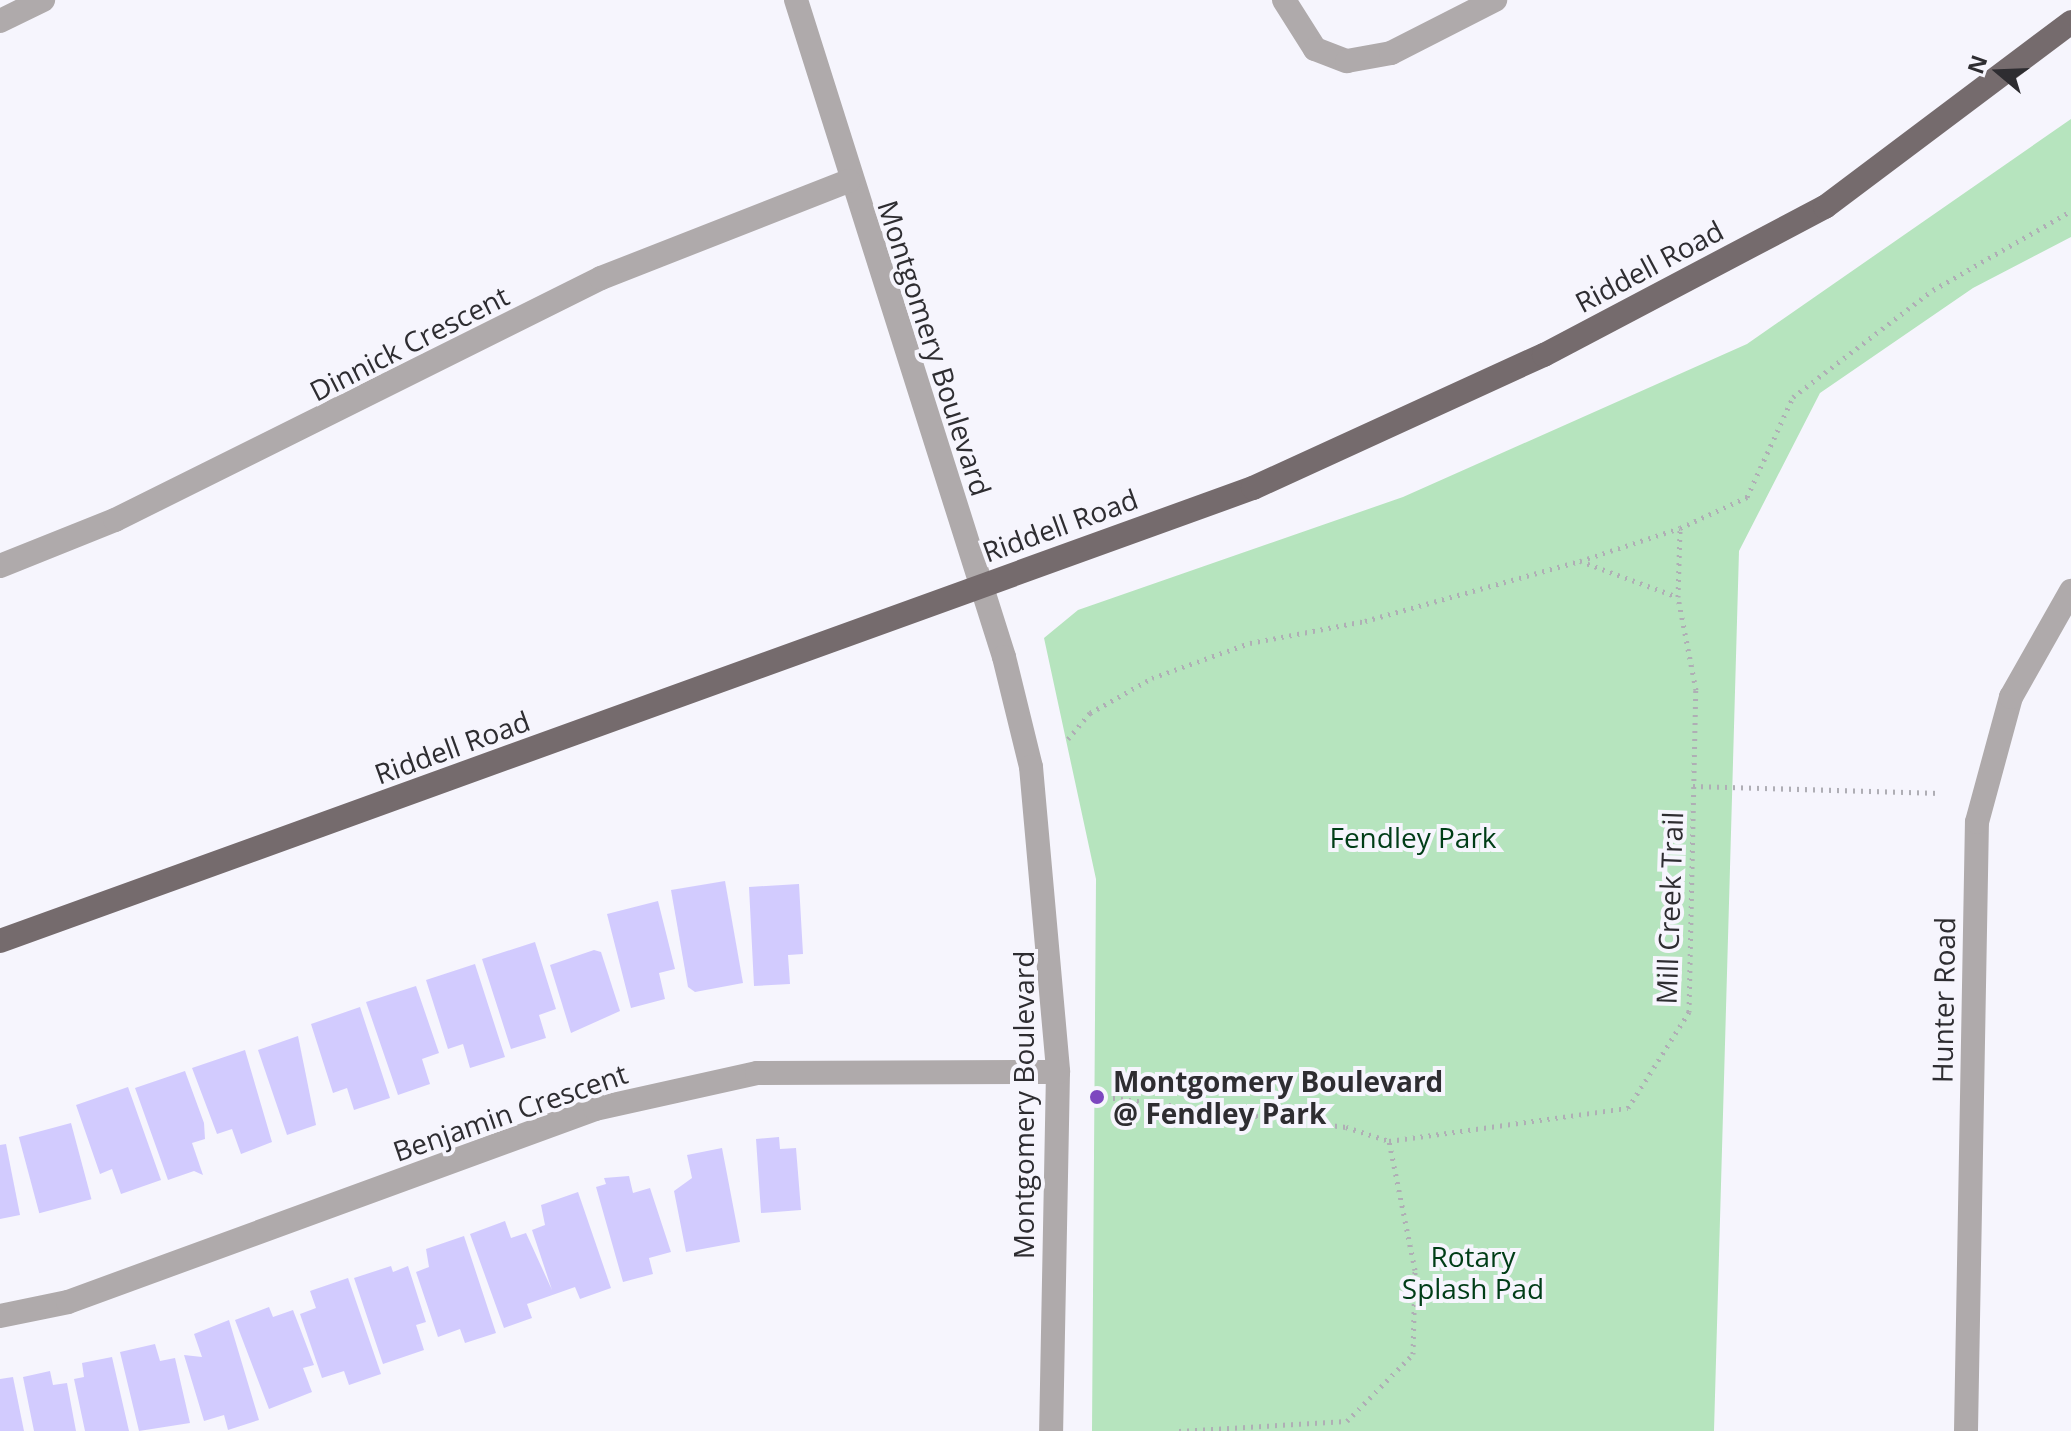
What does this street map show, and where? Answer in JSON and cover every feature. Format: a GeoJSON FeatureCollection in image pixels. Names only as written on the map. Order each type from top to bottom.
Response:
{"type":"FeatureCollection","features":[{"type":"Feature","properties":{"kind":"main road","name":"Riddell Road"},"geometry":{"type":"LineString","coordinates":[[0,941],[1253,488],[1544,355],[1825,207],[2071,22]]}},
{"type":"Feature","properties":{"kind":"street"},"geometry":{"type":"LineString","coordinates":[[0,21],[43,0]]}},
{"type":"Feature","properties":{"kind":"street","name":"Montgomery Boulevard"},"geometry":{"type":"LineString","coordinates":[[796,0],[849,181],[981,586],[1031,767],[1053,951],[1058,1072],[1051,1431]]}},
{"type":"Feature","properties":{"kind":"street"},"geometry":{"type":"LineString","coordinates":[[1284,0],[1315,49],[1347,61],[1391,53],[1495,0]]}},
{"type":"Feature","properties":{"kind":"street","name":"Dinnick Crescent"},"geometry":{"type":"LineString","coordinates":[[0,566],[172,493],[601,278],[849,181]]}},
{"type":"Feature","properties":{"kind":"street","name":"Hunter Road"},"geometry":{"type":"LineString","coordinates":[[1966,1431],[1977,822],[2011,697],[2071,591]]}},
{"type":"Feature","properties":{"kind":"street","name":"Benjamin Crescent"},"geometry":{"type":"LineString","coordinates":[[0,1316],[68,1302],[595,1109],[757,1073],[1058,1072]]}},
{"type":"Feature","properties":{"kind":"path"},"geometry":{"type":"LineString","coordinates":[[1068,739],[1090,713],[1152,678],[1250,643],[1365,621],[1580,561],[1680,528],[1747,497],[1793,397],[1933,290],[2071,211]]}},
{"type":"Feature","properties":{"kind":"path","name":"Mill Creek Trail"},"geometry":{"type":"LineString","coordinates":[[1089,1095],[1346,1127],[1389,1141],[1628,1108],[1689,1012],[1696,690],[1678,597],[1680,528]]}},
{"type":"Feature","properties":{"kind":"path"},"geometry":{"type":"LineString","coordinates":[[1580,561],[1678,597]]}},
{"type":"Feature","properties":{"kind":"path"},"geometry":{"type":"LineString","coordinates":[[1693,786],[1941,793]]}},
{"type":"Feature","properties":{"kind":"path"},"geometry":{"type":"LineString","coordinates":[[1179,1431],[1347,1421],[1413,1354],[1415,1270],[1389,1141]]}},
{"type":"Feature","properties":{"kind":"green space","name":"Fendley Park"},"geometry":{"type":"Polygon","coordinates":[[[2071,119],[2071,237],[1973,288],[1820,393],[1739,551],[1714,1431],[1092,1431],[1096,879],[1044,638],[1078,610],[1403,497],[1747,344],[2071,119]]]}},
{"type":"Feature","properties":{"kind":"building"},"geometry":{"type":"Polygon","coordinates":[[[725,881],[743,983],[695,992],[688,987],[671,890],[725,881]]]}},
{"type":"Feature","properties":{"kind":"building"},"geometry":{"type":"Polygon","coordinates":[[[799,884],[803,954],[788,955],[790,984],[754,986],[749,887],[799,884]]]}},
{"type":"Feature","properties":{"kind":"building"},"geometry":{"type":"Polygon","coordinates":[[[658,901],[675,969],[659,973],[665,999],[631,1008],[607,914],[658,901]]]}},
{"type":"Feature","properties":{"kind":"building"},"geometry":{"type":"Polygon","coordinates":[[[535,942],[556,1009],[539,1015],[546,1038],[511,1049],[482,959],[535,942]]]}},
{"type":"Feature","properties":{"kind":"building"},"geometry":{"type":"Polygon","coordinates":[[[594,950],[601,952],[620,1011],[571,1033],[550,965],[594,950]]]}},
{"type":"Feature","properties":{"kind":"building"},"geometry":{"type":"Polygon","coordinates":[[[475,964],[505,1057],[470,1068],[463,1044],[448,1049],[426,980],[475,964]]]}},
{"type":"Feature","properties":{"kind":"building"},"geometry":{"type":"Polygon","coordinates":[[[416,986],[439,1053],[422,1059],[430,1084],[398,1095],[366,1002],[416,986]]]}},
{"type":"Feature","properties":{"kind":"building"},"geometry":{"type":"Polygon","coordinates":[[[360,1007],[390,1098],[354,1110],[347,1088],[333,1093],[311,1024],[360,1007]]]}},
{"type":"Feature","properties":{"kind":"building"},"geometry":{"type":"Polygon","coordinates":[[[298,1036],[316,1125],[287,1135],[258,1050],[298,1036]]]}},
{"type":"Feature","properties":{"kind":"building"},"geometry":{"type":"Polygon","coordinates":[[[245,1050],[272,1142],[241,1154],[232,1129],[217,1134],[192,1068],[245,1050]]]}},
{"type":"Feature","properties":{"kind":"building"},"geometry":{"type":"Polygon","coordinates":[[[185,1071],[204,1123],[205,1139],[192,1143],[203,1175],[194,1171],[168,1180],[135,1088],[185,1071]]]}},
{"type":"Feature","properties":{"kind":"building"},"geometry":{"type":"Polygon","coordinates":[[[128,1087],[161,1180],[121,1194],[112,1169],[100,1174],[76,1105],[128,1087]]]}},
{"type":"Feature","properties":{"kind":"building"},"geometry":{"type":"Polygon","coordinates":[[[71,1123],[91,1199],[39,1213],[19,1137],[71,1123]]]}},
{"type":"Feature","properties":{"kind":"building"},"geometry":{"type":"Polygon","coordinates":[[[779,1137],[780,1149],[796,1148],[801,1210],[761,1213],[756,1139],[779,1137]]]}},
{"type":"Feature","properties":{"kind":"building"},"geometry":{"type":"Polygon","coordinates":[[[6,1144],[20,1215],[0,1219],[0,1145],[6,1144]]]}},
{"type":"Feature","properties":{"kind":"building"},"geometry":{"type":"Polygon","coordinates":[[[722,1148],[740,1242],[686,1252],[674,1191],[692,1178],[687,1155],[722,1148]]]}},
{"type":"Feature","properties":{"kind":"building"},"geometry":{"type":"Polygon","coordinates":[[[629,1176],[633,1193],[650,1188],[671,1252],[649,1258],[653,1274],[623,1282],[596,1187],[606,1184],[604,1178],[629,1176]]]}},
{"type":"Feature","properties":{"kind":"building"},"geometry":{"type":"Polygon","coordinates":[[[578,1192],[611,1288],[580,1299],[575,1287],[527,1304],[532,1318],[504,1328],[470,1234],[505,1221],[511,1238],[526,1233],[552,1290],[532,1230],[545,1225],[541,1205],[578,1192]]]}},
{"type":"Feature","properties":{"kind":"building"},"geometry":{"type":"Polygon","coordinates":[[[464,1236],[496,1333],[465,1343],[460,1329],[438,1337],[416,1272],[429,1267],[426,1249],[464,1236]]]}},
{"type":"Feature","properties":{"kind":"building"},"geometry":{"type":"Polygon","coordinates":[[[391,1266],[393,1272],[408,1266],[426,1322],[416,1325],[424,1350],[383,1364],[354,1278],[391,1266]]]}},
{"type":"Feature","properties":{"kind":"building"},"geometry":{"type":"Polygon","coordinates":[[[348,1278],[381,1374],[349,1385],[344,1371],[322,1378],[300,1314],[316,1308],[310,1291],[348,1278]]]}},
{"type":"Feature","properties":{"kind":"building"},"geometry":{"type":"Polygon","coordinates":[[[269,1307],[273,1317],[293,1310],[314,1365],[303,1368],[312,1392],[269,1409],[235,1320],[269,1307]]]}},
{"type":"Feature","properties":{"kind":"building"},"geometry":{"type":"Polygon","coordinates":[[[229,1320],[259,1420],[228,1430],[224,1415],[204,1421],[184,1355],[202,1357],[194,1334],[229,1320]]]}},
{"type":"Feature","properties":{"kind":"building"},"geometry":{"type":"Polygon","coordinates":[[[155,1344],[160,1361],[175,1358],[190,1423],[139,1431],[120,1352],[155,1344]]]}},
{"type":"Feature","properties":{"kind":"building"},"geometry":{"type":"Polygon","coordinates":[[[112,1357],[129,1431],[85,1431],[74,1379],[84,1377],[82,1363],[112,1357]]]}},
{"type":"Feature","properties":{"kind":"building"},"geometry":{"type":"Polygon","coordinates":[[[50,1371],[53,1385],[67,1383],[76,1431],[34,1431],[23,1377],[50,1371]]]}},
{"type":"Feature","properties":{"kind":"building"},"geometry":{"type":"Polygon","coordinates":[[[13,1377],[24,1431],[0,1431],[0,1379],[13,1377]]]}},
{"type":"Feature","properties":{"kind":"place","name":"Montgomery Boulevard @ Fendley Park"},"geometry":{"type":"Point","coordinates":[1097,1097]}},
{"type":"Feature","properties":{"kind":"park label","name":"Rotary Splash Pad"},"geometry":{"type":"Point","coordinates":[1473,1272]}}]}
